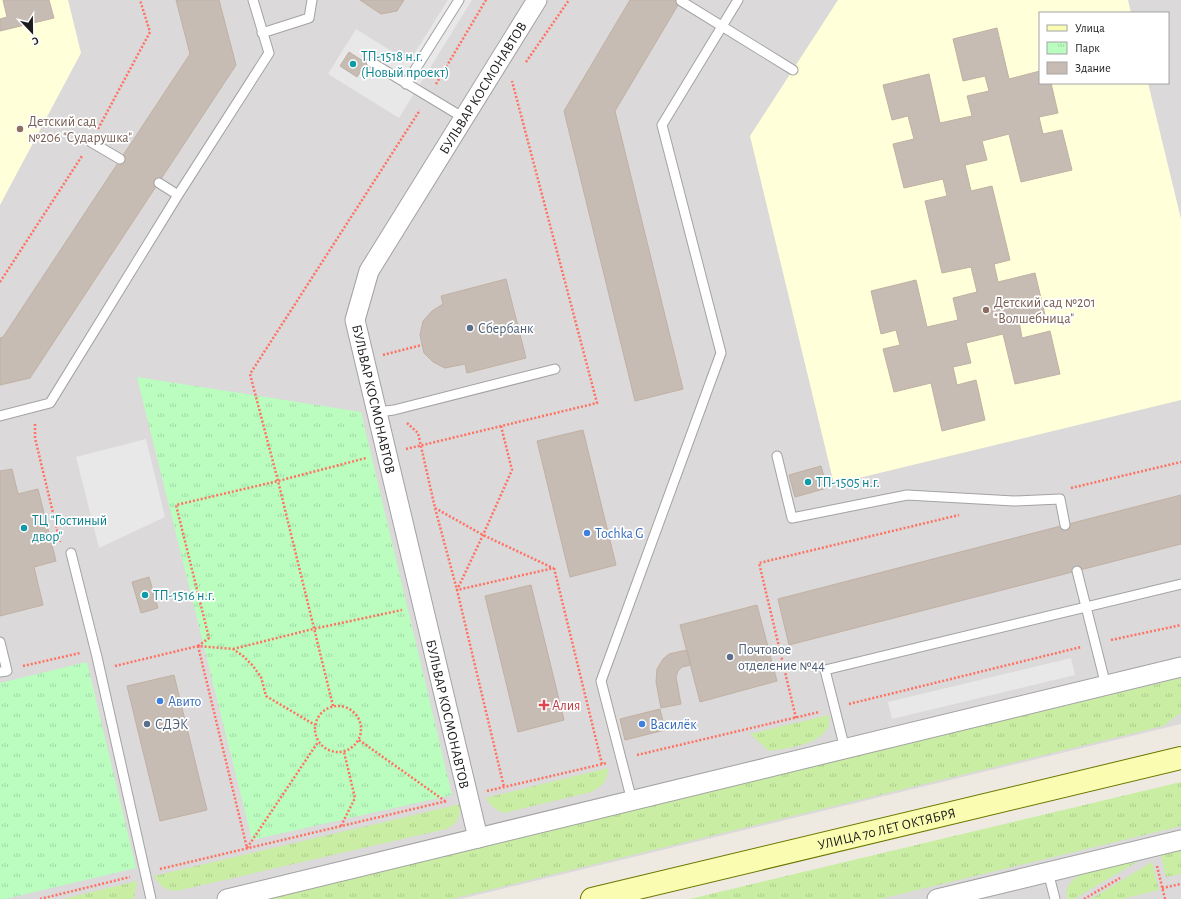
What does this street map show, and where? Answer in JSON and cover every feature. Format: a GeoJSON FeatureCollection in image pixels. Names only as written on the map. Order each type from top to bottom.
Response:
{"type":"FeatureCollection","features":[{"type":"Feature","properties":{"kind":"main road","name":"УЛИЦА 70 ЛЕТ ОКТЯБРЯ"},"geometry":{"type":"LineString","coordinates":[[592,899],[1181,758]]}},
{"type":"Feature","properties":{"kind":"street","name":"БУЛЬВАР КОСМОНАВТОВ"},"geometry":{"type":"LineString","coordinates":[[478,838],[354,320],[369,271],[537,0]]}},
{"type":"Feature","properties":{"kind":"street"},"geometry":{"type":"LineString","coordinates":[[227,899],[1181,668]]}},
{"type":"Feature","properties":{"kind":"street"},"geometry":{"type":"LineString","coordinates":[[937,899],[1181,840]]}},
{"type":"Feature","properties":{"kind":"lane"},"geometry":{"type":"LineString","coordinates":[[0,416],[50,403],[178,195],[269,53],[253,0]]}},
{"type":"Feature","properties":{"kind":"lane"},"geometry":{"type":"LineString","coordinates":[[262,33],[309,18],[312,0]]}},
{"type":"Feature","properties":{"kind":"lane"},"geometry":{"type":"LineString","coordinates":[[406,84],[459,0]]}},
{"type":"Feature","properties":{"kind":"lane"},"geometry":{"type":"LineString","coordinates":[[632,800],[602,681],[721,353],[662,125],[738,0]]}},
{"type":"Feature","properties":{"kind":"lane"},"geometry":{"type":"LineString","coordinates":[[681,1],[793,70]]}},
{"type":"Feature","properties":{"kind":"lane"},"geometry":{"type":"LineString","coordinates":[[371,62],[464,118]]}},
{"type":"Feature","properties":{"kind":"lane"},"geometry":{"type":"LineString","coordinates":[[92,142],[120,159]]}},
{"type":"Feature","properties":{"kind":"lane"},"geometry":{"type":"LineString","coordinates":[[159,183],[178,195]]}},
{"type":"Feature","properties":{"kind":"lane"},"geometry":{"type":"LineString","coordinates":[[377,412],[401,409],[555,369]]}},
{"type":"Feature","properties":{"kind":"lane"},"geometry":{"type":"LineString","coordinates":[[777,456],[792,518],[906,495],[1014,502],[1060,499],[1065,525]]}},
{"type":"Feature","properties":{"kind":"lane"},"geometry":{"type":"LineString","coordinates":[[71,553],[97,657],[151,899]]}},
{"type":"Feature","properties":{"kind":"lane"},"geometry":{"type":"LineString","coordinates":[[1077,571],[1106,686]]}},
{"type":"Feature","properties":{"kind":"lane"},"geometry":{"type":"LineString","coordinates":[[845,749],[825,670],[1181,584]]}},
{"type":"Feature","properties":{"kind":"lane"},"geometry":{"type":"LineString","coordinates":[[0,642],[7,671],[0,672]]}},
{"type":"Feature","properties":{"kind":"lane"},"geometry":{"type":"LineString","coordinates":[[1048,872],[1055,899]]}},
{"type":"Feature","properties":{"kind":"path"},"geometry":{"type":"LineString","coordinates":[[333,706],[278,481],[250,374],[428,97],[486,0]]}},
{"type":"Feature","properties":{"kind":"path"},"geometry":{"type":"LineString","coordinates":[[198,646],[209,638],[176,505],[278,481],[386,453],[596,404],[512,81]]}},
{"type":"Feature","properties":{"kind":"path"},"geometry":{"type":"LineString","coordinates":[[382,355],[422,344]]}},
{"type":"Feature","properties":{"kind":"path"},"geometry":{"type":"LineString","coordinates":[[36,407],[35,438],[61,545]]}},
{"type":"Feature","properties":{"kind":"path"},"geometry":{"type":"LineString","coordinates":[[501,426],[512,470],[457,590],[554,568]]}},
{"type":"Feature","properties":{"kind":"path"},"geometry":{"type":"LineString","coordinates":[[435,508],[483,535],[554,568]]}},
{"type":"Feature","properties":{"kind":"path"},"geometry":{"type":"LineString","coordinates":[[759,563],[796,718]]}},
{"type":"Feature","properties":{"kind":"path"},"geometry":{"type":"LineString","coordinates":[[554,568],[602,764]]}},
{"type":"Feature","properties":{"kind":"path"},"geometry":{"type":"LineString","coordinates":[[21,667],[87,651],[114,666],[198,646],[233,649],[402,609]]}},
{"type":"Feature","properties":{"kind":"path"},"geometry":{"type":"LineString","coordinates":[[621,759],[796,718],[1096,644],[1181,625]]}},
{"type":"Feature","properties":{"kind":"path"},"geometry":{"type":"LineString","coordinates":[[198,646],[247,848]]}},
{"type":"Feature","properties":{"kind":"path"},"geometry":{"type":"LineString","coordinates":[[233,649],[243,656],[261,677],[266,696],[315,725]]}},
{"type":"Feature","properties":{"kind":"path"},"geometry":{"type":"LineString","coordinates":[[333,706],[340,706],[348,708],[359,718],[361,732],[359,740],[350,749],[344,752],[329,751],[318,742],[314,731],[315,725],[321,713],[326,709],[333,706]]}},
{"type":"Feature","properties":{"kind":"path"},"geometry":{"type":"LineString","coordinates":[[359,740],[446,801]]}},
{"type":"Feature","properties":{"kind":"path"},"geometry":{"type":"LineString","coordinates":[[247,848],[318,742]]}},
{"type":"Feature","properties":{"kind":"path"},"geometry":{"type":"LineString","coordinates":[[40,899],[342,826],[355,798],[344,752]]}},
{"type":"Feature","properties":{"kind":"path"},"geometry":{"type":"LineString","coordinates":[[1156,863],[1165,899]]}},
{"type":"Feature","properties":{"kind":"path"},"geometry":{"type":"LineString","coordinates":[[1084,899],[1123,876]]}},
{"type":"Feature","properties":{"kind":"path"},"geometry":{"type":"LineString","coordinates":[[1162,888],[1181,884]]}},
{"type":"Feature","properties":{"kind":"shaded area"},"geometry":{"type":"Polygon","coordinates":[[[0,0],[1181,0],[1181,724],[461,899],[0,899],[0,0]]]}},
{"type":"Feature","properties":{"kind":"shaded area","name":"Детский сад №206 \"Сударушка\""},"geometry":{"type":"Polygon","coordinates":[[[0,0],[68,0],[81,53],[0,205],[0,0]]]}},
{"type":"Feature","properties":{"kind":"shaded area"},"geometry":{"type":"Polygon","coordinates":[[[448,0],[472,0],[399,118],[328,74],[356,29],[409,62],[448,0]]]}},
{"type":"Feature","properties":{"kind":"shaded area","name":"Детский сад №201 \"Волшебница\""},"geometry":{"type":"Polygon","coordinates":[[[838,0],[1128,0],[1131,12],[1039,12],[1039,84],[1148,84],[1181,219],[1181,400],[834,484],[750,136],[838,0]]]}},
{"type":"Feature","properties":{"kind":"shaded area"},"geometry":{"type":"Polygon","coordinates":[[[146,439],[165,517],[99,548],[76,457],[146,439]]]}},
{"type":"Feature","properties":{"kind":"shaded area"},"geometry":{"type":"Polygon","coordinates":[[[1071,658],[1075,675],[892,719],[888,702],[1071,658]]]}},
{"type":"Feature","properties":{"kind":"shaded area"},"geometry":{"type":"Polygon","coordinates":[[[1181,792],[1181,899],[732,899],[1181,792]]]}},
{"type":"Feature","properties":{"kind":"green space"},"geometry":{"type":"Polygon","coordinates":[[[137,377],[361,412],[452,795],[252,840],[137,377]]]}},
{"type":"Feature","properties":{"kind":"green space"},"geometry":{"type":"Polygon","coordinates":[[[87,662],[136,868],[0,899],[0,683],[87,662]]]}},
{"type":"Feature","properties":{"kind":"green space"},"geometry":{"type":"Polygon","coordinates":[[[1181,678],[1181,713],[1163,726],[451,899],[258,899],[1181,678]]]}},
{"type":"Feature","properties":{"kind":"green space"},"geometry":{"type":"Polygon","coordinates":[[[829,715],[829,725],[825,732],[812,741],[794,747],[769,751],[750,734],[829,715]]]}},
{"type":"Feature","properties":{"kind":"green space"},"geometry":{"type":"Polygon","coordinates":[[[608,768],[604,783],[599,788],[591,792],[504,813],[498,811],[486,798],[608,768]]]}},
{"type":"Feature","properties":{"kind":"green space"},"geometry":{"type":"Polygon","coordinates":[[[1181,782],[1181,826],[880,899],[690,899],[1181,782]]]}},
{"type":"Feature","properties":{"kind":"green space"},"geometry":{"type":"Polygon","coordinates":[[[461,804],[458,819],[454,824],[446,829],[176,891],[168,890],[163,887],[154,876],[461,804]]]}},
{"type":"Feature","properties":{"kind":"green space"},"geometry":{"type":"Polygon","coordinates":[[[1181,850],[1181,874],[1166,877],[1161,855],[1181,850]]]}},
{"type":"Feature","properties":{"kind":"green space"},"geometry":{"type":"Polygon","coordinates":[[[1140,860],[1074,899],[1067,899],[1068,887],[1082,874],[1140,860]]]}},
{"type":"Feature","properties":{"kind":"green space"},"geometry":{"type":"Polygon","coordinates":[[[1152,862],[1159,890],[1122,899],[1091,899],[1152,862]]]}},
{"type":"Feature","properties":{"kind":"green space"},"geometry":{"type":"Polygon","coordinates":[[[137,881],[134,899],[63,899],[137,881]]]}},
{"type":"Feature","properties":{"kind":"building"},"geometry":{"type":"Polygon","coordinates":[[[3,0],[49,0],[54,18],[0,31],[0,19],[7,17],[3,0]]]}},
{"type":"Feature","properties":{"kind":"building"},"geometry":{"type":"Polygon","coordinates":[[[176,0],[219,0],[236,65],[30,378],[0,385],[0,338],[3,337],[190,54],[176,0]]]}},
{"type":"Feature","properties":{"kind":"building"},"geometry":{"type":"Polygon","coordinates":[[[360,0],[404,0],[397,11],[381,14],[360,0]]]}},
{"type":"Feature","properties":{"kind":"building"},"geometry":{"type":"Polygon","coordinates":[[[630,0],[681,0],[615,111],[683,389],[635,401],[564,111],[630,0]]]}},
{"type":"Feature","properties":{"kind":"building"},"geometry":{"type":"Polygon","coordinates":[[[997,28],[1009,79],[1039,71],[1039,84],[1051,84],[1058,113],[1039,117],[1043,134],[1062,130],[1072,170],[1021,182],[1009,134],[982,141],[987,160],[965,165],[971,191],[992,186],[1010,260],[994,264],[998,282],[1035,273],[1045,315],[1019,321],[1022,338],[1050,331],[1060,374],[1015,384],[1003,334],[966,343],[971,363],[953,367],[957,385],[976,380],[985,420],[942,431],[931,383],[894,392],[883,349],[900,345],[896,330],[881,334],[871,291],[916,280],[927,327],[958,320],[953,298],[977,292],[971,267],[942,273],[925,201],[947,196],[943,179],[904,188],[893,144],[914,139],[908,116],[892,120],[883,85],[929,74],[940,123],[972,116],[967,96],[989,91],[985,76],[963,81],[953,39],[997,28]]]}},
{"type":"Feature","properties":{"kind":"building","name":"ТП-1518 н.г. (Новый проект)"},"geometry":{"type":"Polygon","coordinates":[[[349,52],[366,63],[357,77],[340,66],[349,52]]]}},
{"type":"Feature","properties":{"kind":"building","name":"Сбербанк"},"geometry":{"type":"Polygon","coordinates":[[[506,279],[526,358],[467,373],[465,364],[445,368],[433,362],[424,353],[420,335],[423,321],[432,311],[443,304],[441,296],[506,279]]]}},
{"type":"Feature","properties":{"kind":"building"},"geometry":{"type":"Polygon","coordinates":[[[583,430],[616,565],[570,577],[537,441],[583,430]]]}},
{"type":"Feature","properties":{"kind":"building","name":"ТП-1505 н.г."},"geometry":{"type":"Polygon","coordinates":[[[821,466],[827,488],[795,497],[789,475],[821,466]]]}},
{"type":"Feature","properties":{"kind":"building","name":"ТЦ \"Гостиный двор\""},"geometry":{"type":"Polygon","coordinates":[[[12,469],[18,494],[38,489],[56,561],[34,567],[43,605],[0,616],[0,471],[12,469]]]}},
{"type":"Feature","properties":{"kind":"building"},"geometry":{"type":"Polygon","coordinates":[[[1181,495],[1181,544],[789,645],[778,599],[1181,495]]]}},
{"type":"Feature","properties":{"kind":"building","name":"ТП-1516 н.г."},"geometry":{"type":"Polygon","coordinates":[[[149,577],[158,608],[141,613],[132,582],[149,577]]]}},
{"type":"Feature","properties":{"kind":"building"},"geometry":{"type":"Polygon","coordinates":[[[531,585],[564,720],[518,732],[485,596],[531,585]]]}},
{"type":"Feature","properties":{"kind":"building","name":"Почтовое отделение №44"},"geometry":{"type":"Polygon","coordinates":[[[757,605],[777,681],[700,702],[680,625],[757,605]]]}},
{"type":"Feature","properties":{"kind":"building"},"geometry":{"type":"Polygon","coordinates":[[[687,650],[691,665],[682,667],[678,671],[676,677],[681,704],[661,708],[656,682],[657,669],[663,659],[669,654],[687,650]]]}},
{"type":"Feature","properties":{"kind":"building"},"geometry":{"type":"Polygon","coordinates":[[[174,675],[207,810],[160,821],[127,686],[174,675]]]}},
{"type":"Feature","properties":{"kind":"building","name":"Василёк"},"geometry":{"type":"Polygon","coordinates":[[[660,709],[665,730],[625,740],[620,719],[660,709]]]}},
{"type":"Feature","properties":{"kind":"place","name":"ТП-1518 н.г. (Новый проект)"},"geometry":{"type":"Point","coordinates":[353,64]}},
{"type":"Feature","properties":{"kind":"place","name":"Детский сад №206 \"Сударушка\""},"geometry":{"type":"Point","coordinates":[20,129]}},
{"type":"Feature","properties":{"kind":"place","name":"Детский сад №201 \"Волшебница\""},"geometry":{"type":"Point","coordinates":[986,310]}},
{"type":"Feature","properties":{"kind":"place","name":"Сбербанк"},"geometry":{"type":"Point","coordinates":[470,328]}},
{"type":"Feature","properties":{"kind":"place","name":"ТП-1505 н.г."},"geometry":{"type":"Point","coordinates":[808,482]}},
{"type":"Feature","properties":{"kind":"place","name":"ТЦ \"Гостиный двор\""},"geometry":{"type":"Point","coordinates":[24,528]}},
{"type":"Feature","properties":{"kind":"place","name":"Tochka G"},"geometry":{"type":"Point","coordinates":[587,533]}},
{"type":"Feature","properties":{"kind":"place","name":"ТП-1516 н.г."},"geometry":{"type":"Point","coordinates":[145,595]}},
{"type":"Feature","properties":{"kind":"place","name":"Почтовое отделение №44"},"geometry":{"type":"Point","coordinates":[730,657]}},
{"type":"Feature","properties":{"kind":"place","name":"Авито"},"geometry":{"type":"Point","coordinates":[160,701]}},
{"type":"Feature","properties":{"kind":"place","name":"Алия"},"geometry":{"type":"Point","coordinates":[544,705]}},
{"type":"Feature","properties":{"kind":"place","name":"СДЭК"},"geometry":{"type":"Point","coordinates":[147,724]}},
{"type":"Feature","properties":{"kind":"place","name":"Василёк"},"geometry":{"type":"Point","coordinates":[642,724]}}]}
